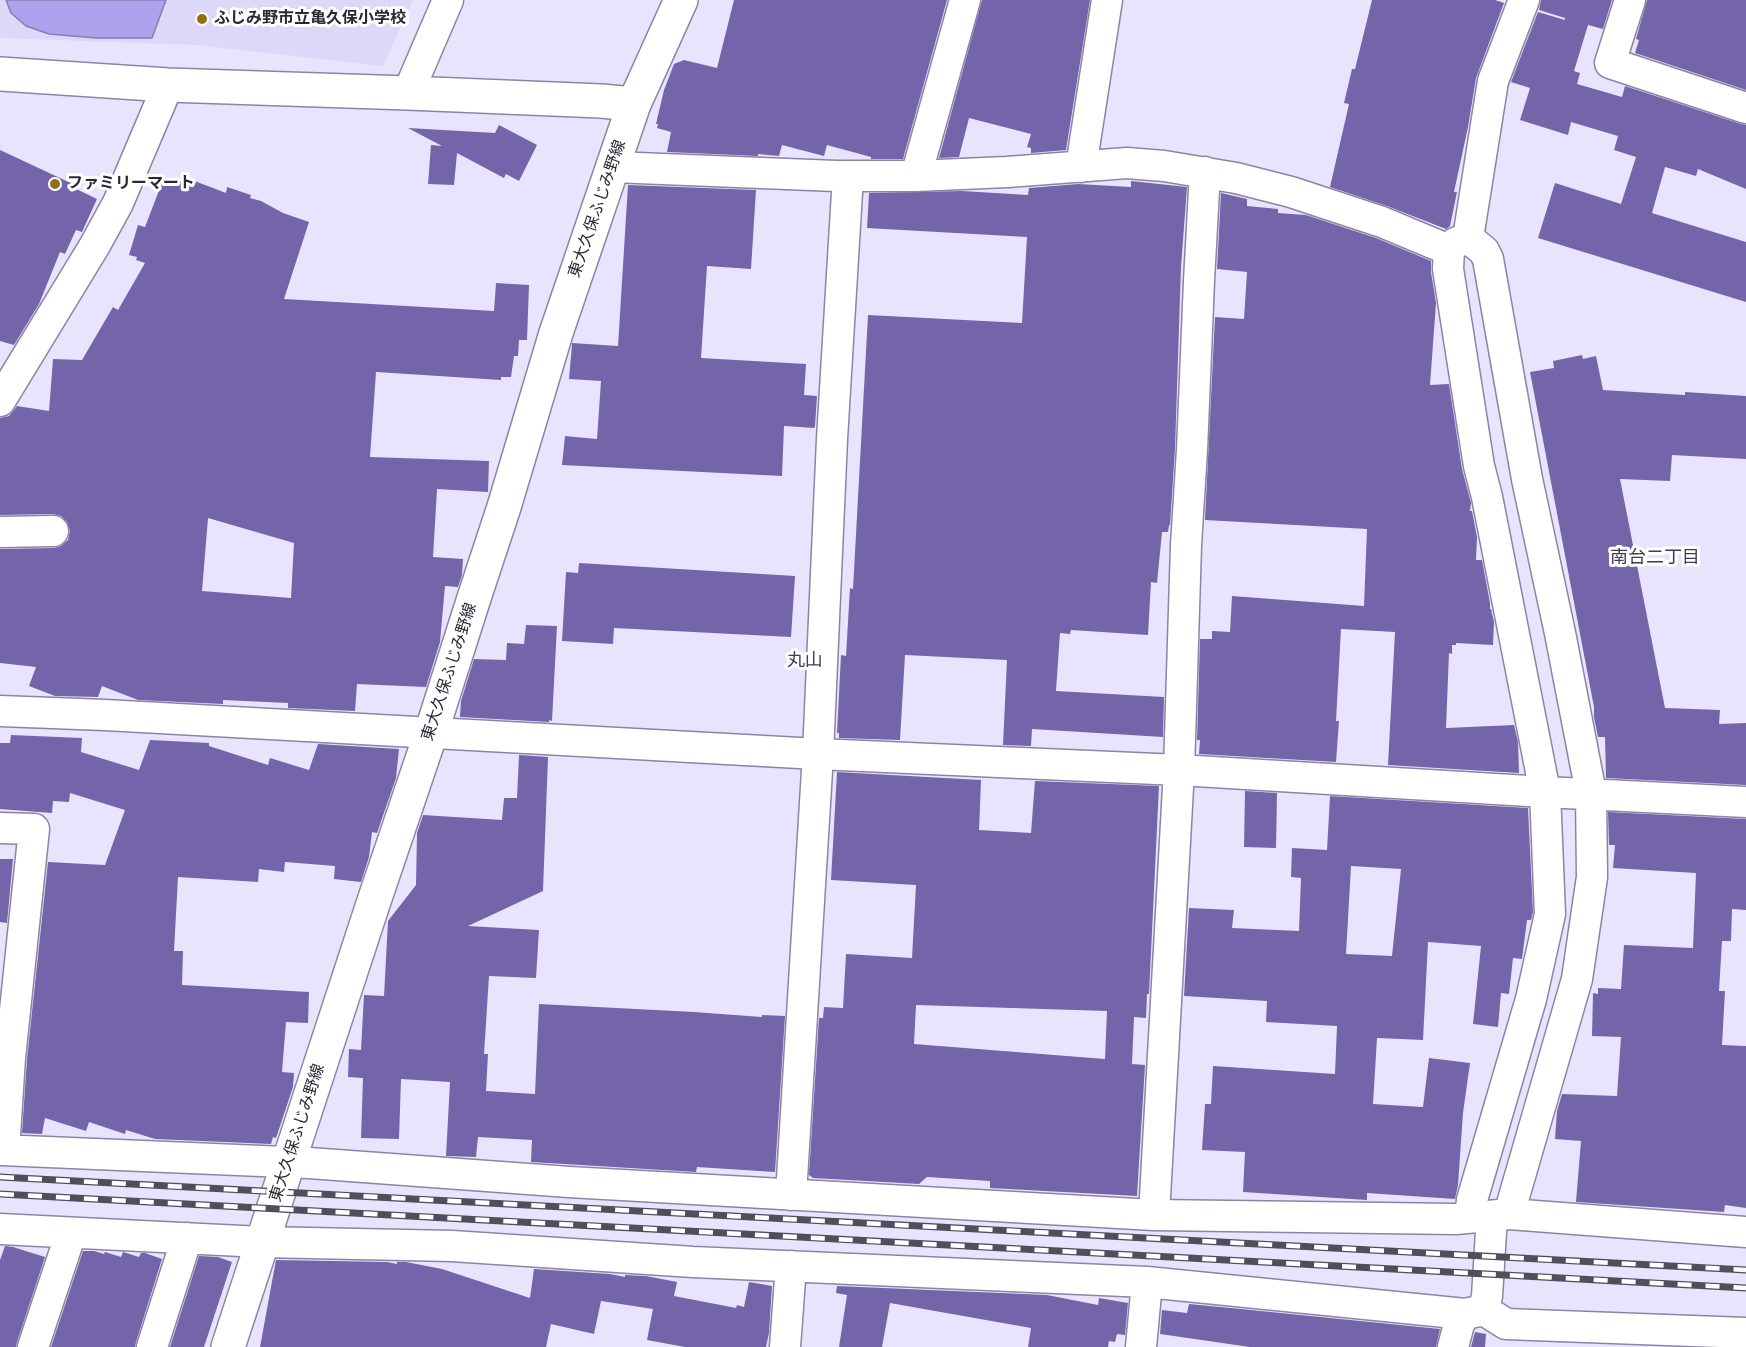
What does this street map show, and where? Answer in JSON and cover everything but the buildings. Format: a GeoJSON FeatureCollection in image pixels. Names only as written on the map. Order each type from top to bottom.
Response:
{"type":"FeatureCollection","features":[{"type":"Feature","properties":{"kind":"main road","name":"東大久保ふじみ野線"},"geometry":{"type":"LineString","coordinates":[[228,1347],[431,733],[504,507],[556,333],[634,104],[681,0]]}},
{"type":"Feature","properties":{"kind":"main road"},"geometry":{"type":"LineString","coordinates":[[0,74],[168,85],[634,104]]}},
{"type":"Feature","properties":{"kind":"street"},"geometry":{"type":"LineString","coordinates":[[408,93],[448,0]]}},
{"type":"Feature","properties":{"kind":"street"},"geometry":{"type":"LineString","coordinates":[[916,176],[964,0]]}},
{"type":"Feature","properties":{"kind":"street"},"geometry":{"type":"LineString","coordinates":[[1081,167],[1107,0]]}},
{"type":"Feature","properties":{"kind":"street"},"geometry":{"type":"LineString","coordinates":[[1490,1216],[1472,1200],[1532,999],[1550,914],[1545,792],[1479,466],[1448,269],[1458,244],[1493,81],[1524,0]]}},
{"type":"Feature","properties":{"kind":"street"},"geometry":{"type":"LineString","coordinates":[[1630,0],[1610,63],[1746,108]]}},
{"type":"Feature","properties":{"kind":"street"},"geometry":{"type":"LineString","coordinates":[[0,401],[118,203],[168,85]]}},
{"type":"Feature","properties":{"kind":"street"},"geometry":{"type":"LineString","coordinates":[[613,167],[848,176],[916,176],[1127,163],[1164,166],[1205,172],[1291,192],[1382,222],[1484,251],[1488,260],[1527,479],[1591,794],[1592,877],[1577,979],[1490,1216],[1486,1296],[1489,1323]]}},
{"type":"Feature","properties":{"kind":"street"},"geometry":{"type":"LineString","coordinates":[[1154,1215],[1179,770],[1186,545],[1205,172]]}},
{"type":"Feature","properties":{"kind":"street"},"geometry":{"type":"LineString","coordinates":[[791,1195],[818,754],[830,460],[848,176]]}},
{"type":"Feature","properties":{"kind":"street"},"geometry":{"type":"LineString","coordinates":[[0,532],[53,531]]}},
{"type":"Feature","properties":{"kind":"street"},"geometry":{"type":"LineString","coordinates":[[0,711],[818,754],[1179,770],[1746,802]]}},
{"type":"Feature","properties":{"kind":"street"},"geometry":{"type":"LineString","coordinates":[[0,828],[34,830],[11,939],[2,1150],[288,1162],[522,1179],[1154,1215],[1456,1220],[1490,1216],[1746,1232]]}},
{"type":"Feature","properties":{"kind":"street"},"geometry":{"type":"LineString","coordinates":[[0,1229],[262,1242],[452,1246],[693,1262],[1147,1282],[1489,1323]]}},
{"type":"Feature","properties":{"kind":"street"},"geometry":{"type":"LineString","coordinates":[[33,1347],[71,1233]]}},
{"type":"Feature","properties":{"kind":"street"},"geometry":{"type":"LineString","coordinates":[[152,1347],[187,1238]]}},
{"type":"Feature","properties":{"kind":"street"},"geometry":{"type":"LineString","coordinates":[[784,1347],[791,1266]]}},
{"type":"Feature","properties":{"kind":"street"},"geometry":{"type":"LineString","coordinates":[[1141,1347],[1147,1282]]}},
{"type":"Feature","properties":{"kind":"street"},"geometry":{"type":"LineString","coordinates":[[1453,1347],[1459,1324],[1489,1323],[1746,1333]]}},
{"type":"Feature","properties":{"kind":"shaded area","name":"ふじみ野市立亀久保小学校"},"geometry":{"type":"Polygon","coordinates":[[[0,0],[413,0],[383,66],[196,45],[0,38],[0,0]]]}},
{"type":"Feature","properties":{"kind":"shaded area"},"geometry":{"type":"Polygon","coordinates":[[[6,0],[166,0],[152,38],[96,38],[49,34],[26,26],[11,13],[6,0]]]}},
{"type":"Feature","properties":{"kind":"railway"},"geometry":{"type":"LineString","coordinates":[[0,1177],[1746,1270]]}},
{"type":"Feature","properties":{"kind":"railway"},"geometry":{"type":"LineString","coordinates":[[0,1194],[1746,1288]]}},
{"type":"Feature","properties":{"kind":"place","name":"ふじみ野市立亀久保小学校"},"geometry":{"type":"Point","coordinates":[202,19]}},
{"type":"Feature","properties":{"kind":"place","name":"ファミリーマート"},"geometry":{"type":"Point","coordinates":[55,184]}},
{"type":"Feature","properties":{"kind":"district","name":"南台二丁目"},"geometry":{"type":"Point","coordinates":[1655,558]}},
{"type":"Feature","properties":{"kind":"district","name":"丸山"},"geometry":{"type":"Point","coordinates":[805,661]}}]}
